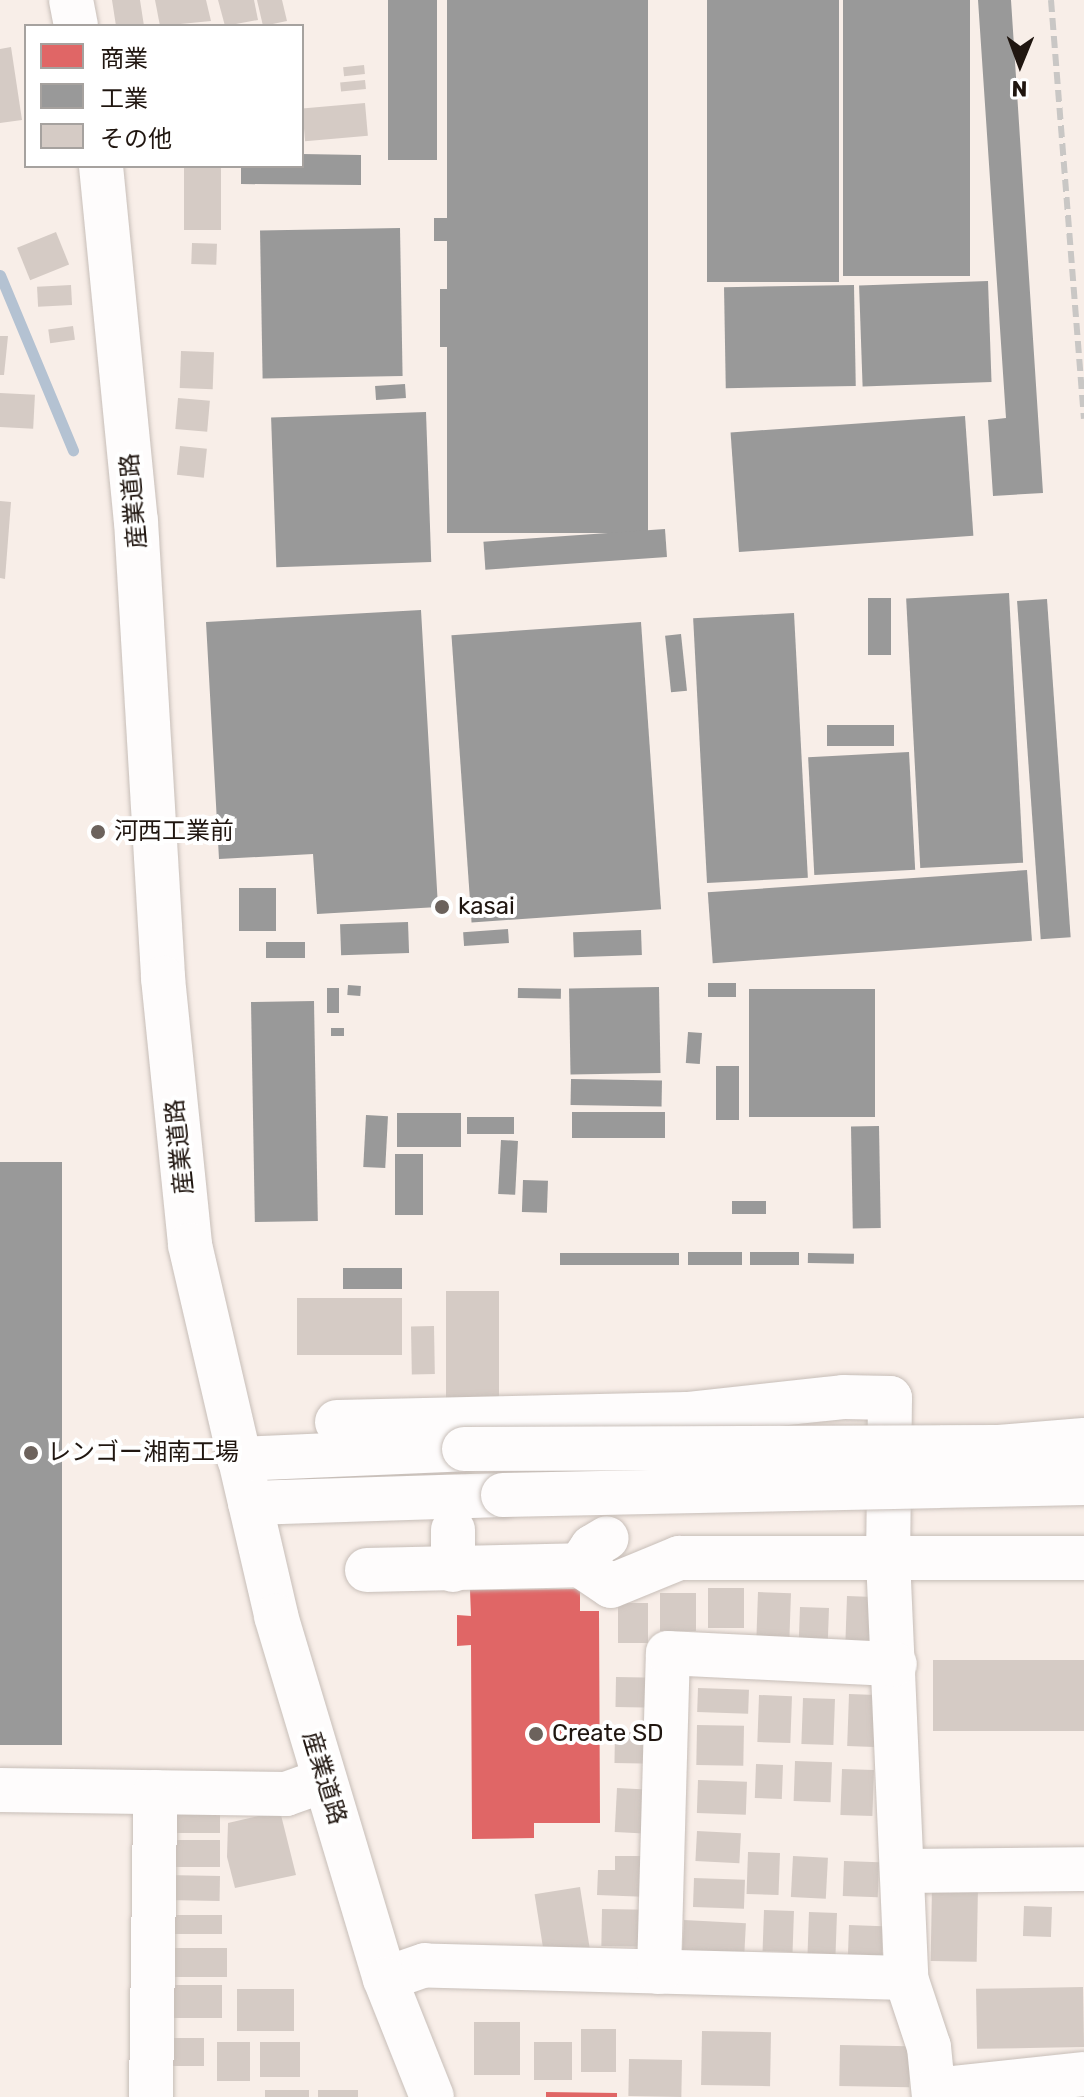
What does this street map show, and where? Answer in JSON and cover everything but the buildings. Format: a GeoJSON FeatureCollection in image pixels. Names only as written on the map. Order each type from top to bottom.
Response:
{"type":"FeatureCollection","features":[{"type":"Feature","properties":{"kind":"main road"},"geometry":{"type":"LineString","coordinates":[[71,0],[76,24]]}},
{"type":"Feature","properties":{"kind":"main road","name":"産業道路"},"geometry":{"type":"LineString","coordinates":[[101,168],[136,521],[163,978],[190,1245],[276,1616],[385,1979],[432,2097]]}},
{"type":"Feature","properties":{"kind":"main road"},"geometry":{"type":"LineString","coordinates":[[337,1422],[687,1414],[843,1397],[890,1398],[888,1558],[895,1664],[906,1978],[929,2047],[934,2094],[1084,2074]]}},
{"type":"Feature","properties":{"kind":"main road"},"geometry":{"type":"LineString","coordinates":[[239,1459],[464,1449],[999,1447],[1084,1440]]}},
{"type":"Feature","properties":{"kind":"main road"},"geometry":{"type":"LineString","coordinates":[[250,1503],[1084,1483]]}},
{"type":"Feature","properties":{"kind":"main road"},"geometry":{"type":"LineString","coordinates":[[367,1570],[453,1550],[594,1551],[611,1586],[679,1558],[1084,1558]]}},
{"type":"Feature","properties":{"kind":"main road"},"geometry":{"type":"LineString","coordinates":[[659,1972],[668,1653],[895,1664]]}},
{"type":"Feature","properties":{"kind":"main road"},"geometry":{"type":"LineString","coordinates":[[0,1790],[286,1794],[325,1780]]}},
{"type":"Feature","properties":{"kind":"main road"},"geometry":{"type":"LineString","coordinates":[[151,2097],[155,1792]]}},
{"type":"Feature","properties":{"kind":"main road"},"geometry":{"type":"LineString","coordinates":[[903,1871],[1084,1869]]}},
{"type":"Feature","properties":{"kind":"main road"},"geometry":{"type":"LineString","coordinates":[[385,1979],[425,1965],[906,1978]]}},
{"type":"Feature","properties":{"kind":"waterway"},"geometry":{"type":"LineString","coordinates":[[0,275],[73,450]]}},
{"type":"Feature","properties":{"kind":"railway"},"geometry":{"type":"LineString","coordinates":[[1051,0],[1084,419]]}},
{"type":"Feature","properties":{"kind":"place","name":"河西工業前"},"geometry":{"type":"Point","coordinates":[98,832]}},
{"type":"Feature","properties":{"kind":"place","name":"kasai"},"geometry":{"type":"Point","coordinates":[442,907]}},
{"type":"Feature","properties":{"kind":"place","name":"レンゴー湘南工場"},"geometry":{"type":"Point","coordinates":[31,1453]}},
{"type":"Feature","properties":{"kind":"place","name":"Create SD"},"geometry":{"type":"Point","coordinates":[536,1734]}}]}
